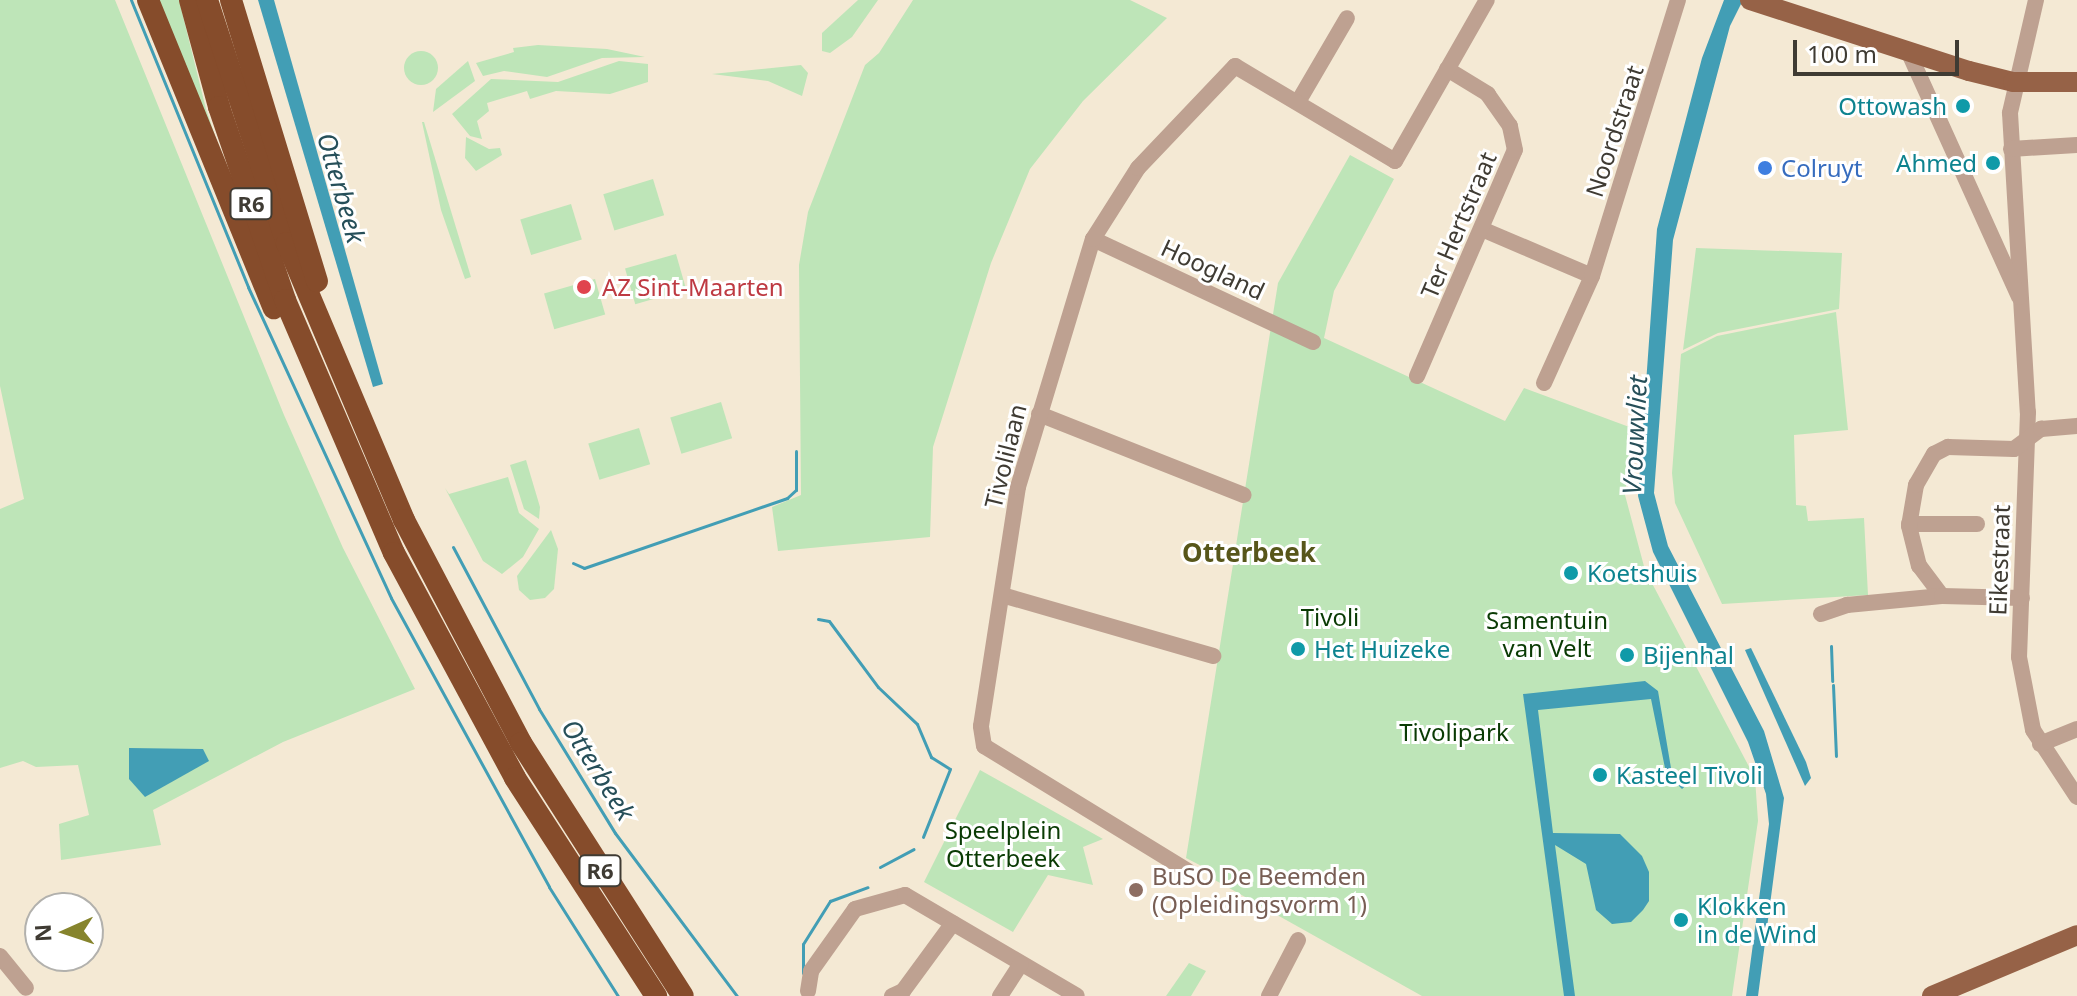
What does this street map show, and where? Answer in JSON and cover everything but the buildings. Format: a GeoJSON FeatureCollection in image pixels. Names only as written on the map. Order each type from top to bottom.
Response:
{"type":"FeatureCollection","features":[{"type":"Feature","properties":{"kind":"highway"},"geometry":{"type":"LineString","coordinates":[[148,0],[266,290],[308,381],[337,398],[349,377],[231,0]]}},
{"type":"Feature","properties":{"kind":"highway","name":"R6"},"geometry":{"type":"LineString","coordinates":[[190,0],[250,199],[451,665],[515,778],[656,996]]}},
{"type":"Feature","properties":{"kind":"highway","name":"R6"},"geometry":{"type":"LineString","coordinates":[[207,0],[337,398],[521,743],[683,996]]}},
{"type":"Feature","properties":{"kind":"highway"},"geometry":{"type":"LineString","coordinates":[[630,959],[644,996]]}},
{"type":"Feature","properties":{"kind":"main road"},"geometry":{"type":"LineString","coordinates":[[1750,0],[2013,82],[2077,82]]}},
{"type":"Feature","properties":{"kind":"main road"},"geometry":{"type":"LineString","coordinates":[[1932,996],[2077,935]]}},
{"type":"Feature","properties":{"kind":"street","name":"Tivolilaan"},"geometry":{"type":"LineString","coordinates":[[1188,871],[984,746],[981,726],[1018,487],[1093,239],[1138,168],[1235,66],[1395,161],[1487,0]]}},
{"type":"Feature","properties":{"kind":"street","name":"Noordstraat"},"geometry":{"type":"LineString","coordinates":[[1544,383],[1592,276],[1678,0]]}},
{"type":"Feature","properties":{"kind":"street","name":"Eikestraat"},"geometry":{"type":"LineString","coordinates":[[2036,0],[2013,82],[2011,149],[2024,309],[2028,437],[2021,686],[2040,744],[2077,797]]}},
{"type":"Feature","properties":{"kind":"street"},"geometry":{"type":"LineString","coordinates":[[1298,102],[1347,18]]}},
{"type":"Feature","properties":{"kind":"street","name":"Eikestraat"},"geometry":{"type":"LineString","coordinates":[[1908,51],[2024,309]]}},
{"type":"Feature","properties":{"kind":"street","name":"Ter Hertstraat"},"geometry":{"type":"LineString","coordinates":[[1417,376],[1513,162],[1513,140],[1488,94],[1447,69]]}},
{"type":"Feature","properties":{"kind":"street"},"geometry":{"type":"LineString","coordinates":[[2011,149],[2077,145]]}},
{"type":"Feature","properties":{"kind":"street"},"geometry":{"type":"LineString","coordinates":[[1484,230],[1592,276]]}},
{"type":"Feature","properties":{"kind":"street","name":"Hoogland"},"geometry":{"type":"LineString","coordinates":[[1093,239],[1313,342]]}},
{"type":"Feature","properties":{"kind":"street"},"geometry":{"type":"LineString","coordinates":[[1039,414],[1244,495]]}},
{"type":"Feature","properties":{"kind":"street"},"geometry":{"type":"LineString","coordinates":[[1942,596],[1919,566],[1909,524],[1916,485],[1938,450],[2014,449],[2041,429],[2077,426]]}},
{"type":"Feature","properties":{"kind":"street"},"geometry":{"type":"LineString","coordinates":[[1909,524],[1977,524]]}},
{"type":"Feature","properties":{"kind":"street"},"geometry":{"type":"LineString","coordinates":[[1002,595],[1213,656]]}},
{"type":"Feature","properties":{"kind":"street"},"geometry":{"type":"LineString","coordinates":[[1821,614],[1847,605],[1942,596],[2022,598]]}},
{"type":"Feature","properties":{"kind":"street"},"geometry":{"type":"LineString","coordinates":[[2040,744],[2077,729]]}},
{"type":"Feature","properties":{"kind":"street"},"geometry":{"type":"LineString","coordinates":[[808,991],[811,971],[855,909],[905,895],[1077,996]]}},
{"type":"Feature","properties":{"kind":"street"},"geometry":{"type":"LineString","coordinates":[[892,996],[903,991],[953,923]]}},
{"type":"Feature","properties":{"kind":"street"},"geometry":{"type":"LineString","coordinates":[[1269,996],[1298,940]]}},
{"type":"Feature","properties":{"kind":"street"},"geometry":{"type":"LineString","coordinates":[[0,956],[26,988]]}},
{"type":"Feature","properties":{"kind":"street"},"geometry":{"type":"LineString","coordinates":[[1000,996],[1021,964]]}},
{"type":"Feature","properties":{"kind":"green space"},"geometry":{"type":"Polygon","coordinates":[[[0,0],[115,0],[284,415],[343,548],[415,689],[283,742],[153,810],[161,845],[61,860],[59,824],[89,815],[78,765],[36,767],[23,761],[0,768],[0,509],[24,499],[0,386],[0,0]]]}},
{"type":"Feature","properties":{"kind":"green space"},"geometry":{"type":"Polygon","coordinates":[[[157,0],[179,0],[206,109],[245,224],[157,0]]]}},
{"type":"Feature","properties":{"kind":"green space"},"geometry":{"type":"Polygon","coordinates":[[[858,0],[878,0],[852,37],[830,53],[822,51],[822,33],[858,0]]]}},
{"type":"Feature","properties":{"kind":"green space"},"geometry":{"type":"Polygon","coordinates":[[[913,0],[1130,0],[1167,18],[1083,101],[1030,169],[991,263],[933,447],[930,537],[778,551],[772,507],[801,495],[799,265],[808,212],[865,65],[879,53],[913,0]]]}},
{"type":"Feature","properties":{"kind":"green space"},"geometry":{"type":"Polygon","coordinates":[[[538,45],[607,49],[645,57],[602,58],[547,77],[504,71],[483,76],[476,63],[514,52],[513,48],[538,45]]]}},
{"type":"Feature","properties":{"kind":"green space"},"geometry":{"type":"Polygon","coordinates":[[[421,51],[433,56],[438,68],[433,80],[421,85],[409,80],[404,68],[409,56],[421,51]]]}},
{"type":"Feature","properties":{"kind":"green space"},"geometry":{"type":"Polygon","coordinates":[[[468,61],[475,81],[433,112],[436,89],[468,61]]]}},
{"type":"Feature","properties":{"kind":"green space"},"geometry":{"type":"Polygon","coordinates":[[[619,61],[648,64],[648,82],[610,94],[556,91],[530,99],[527,91],[487,103],[489,111],[477,121],[482,139],[470,136],[452,114],[491,79],[558,82],[619,61]]]}},
{"type":"Feature","properties":{"kind":"green space"},"geometry":{"type":"Polygon","coordinates":[[[801,65],[808,73],[802,96],[768,81],[712,74],[801,65]]]}},
{"type":"Feature","properties":{"kind":"green space"},"geometry":{"type":"Polygon","coordinates":[[[422,122],[471,277],[465,279],[441,210],[422,122]]]}},
{"type":"Feature","properties":{"kind":"green space"},"geometry":{"type":"Polygon","coordinates":[[[466,137],[489,149],[500,148],[502,155],[476,171],[465,158],[466,137]]]}},
{"type":"Feature","properties":{"kind":"green space","name":"Tivolipark"},"geometry":{"type":"Polygon","coordinates":[[[1350,155],[1394,179],[1334,291],[1324,338],[1505,421],[1524,388],[1632,428],[1625,495],[1645,570],[1755,778],[1758,821],[1732,996],[1422,996],[1213,879],[1215,873],[1186,858],[1278,283],[1350,155]]]}},
{"type":"Feature","properties":{"kind":"green space"},"geometry":{"type":"Polygon","coordinates":[[[653,179],[664,215],[614,231],[603,194],[653,179]]]}},
{"type":"Feature","properties":{"kind":"green space"},"geometry":{"type":"Polygon","coordinates":[[[571,204],[582,239],[531,255],[520,219],[571,204]]]}},
{"type":"Feature","properties":{"kind":"green space"},"geometry":{"type":"Polygon","coordinates":[[[1696,248],[1842,253],[1839,309],[1718,333],[1683,350],[1696,248]]]}},
{"type":"Feature","properties":{"kind":"green space"},"geometry":{"type":"Polygon","coordinates":[[[676,254],[686,290],[635,304],[625,269],[676,254]]]}},
{"type":"Feature","properties":{"kind":"green space"},"geometry":{"type":"Polygon","coordinates":[[[595,279],[605,315],[554,329],[544,294],[595,279]]]}},
{"type":"Feature","properties":{"kind":"green space"},"geometry":{"type":"Polygon","coordinates":[[[1836,312],[1848,430],[1794,435],[1796,505],[1806,506],[1808,521],[1864,518],[1868,595],[1722,604],[1675,503],[1672,473],[1681,354],[1717,336],[1836,312]]]}},
{"type":"Feature","properties":{"kind":"green space"},"geometry":{"type":"Polygon","coordinates":[[[721,402],[732,438],[681,454],[670,417],[721,402]]]}},
{"type":"Feature","properties":{"kind":"green space"},"geometry":{"type":"Polygon","coordinates":[[[639,428],[650,464],[599,480],[588,443],[639,428]]]}},
{"type":"Feature","properties":{"kind":"green space"},"geometry":{"type":"Polygon","coordinates":[[[526,460],[540,507],[539,519],[524,509],[510,465],[526,460]]]}},
{"type":"Feature","properties":{"kind":"green space"},"geometry":{"type":"Polygon","coordinates":[[[508,477],[519,513],[539,529],[523,557],[502,574],[483,561],[445,488],[449,494],[508,477]]]}},
{"type":"Feature","properties":{"kind":"green space"},"geometry":{"type":"Polygon","coordinates":[[[551,530],[558,549],[554,589],[545,598],[530,600],[519,590],[517,576],[551,530]]]}},
{"type":"Feature","properties":{"kind":"green space","name":"Speelplein Otterbeek"},"geometry":{"type":"Polygon","coordinates":[[[980,770],[1103,839],[1083,847],[1093,885],[1048,875],[1013,932],[924,882],[980,770]]]}},
{"type":"Feature","properties":{"kind":"green space"},"geometry":{"type":"Polygon","coordinates":[[[1189,963],[1206,971],[1191,996],[1166,996],[1189,963]]]}},
{"type":"Feature","properties":{"kind":"water"},"geometry":{"type":"Polygon","coordinates":[[[258,0],[274,0],[383,384],[373,387],[258,0]]]}},
{"type":"Feature","properties":{"kind":"water"},"geometry":{"type":"Polygon","coordinates":[[[1724,0],[1743,0],[1730,26],[1673,240],[1654,493],[1668,546],[1764,731],[1784,798],[1758,996],[1746,996],[1769,824],[1766,794],[1748,742],[1653,552],[1638,496],[1657,229],[1702,58],[1724,0]]]}},
{"type":"Feature","properties":{"kind":"water"},"geometry":{"type":"Polygon","coordinates":[[[1751,648],[1806,762],[1811,778],[1805,786],[1745,650],[1751,648]]]}},
{"type":"Feature","properties":{"kind":"water"},"geometry":{"type":"Polygon","coordinates":[[[1645,681],[1658,691],[1671,768],[1691,781],[1682,789],[1666,773],[1651,699],[1538,710],[1553,833],[1620,834],[1642,856],[1649,872],[1649,901],[1643,910],[1631,922],[1612,924],[1596,910],[1586,864],[1555,845],[1575,996],[1564,996],[1523,694],[1645,681]]]}},
{"type":"Feature","properties":{"kind":"water"},"geometry":{"type":"Polygon","coordinates":[[[129,748],[203,749],[209,761],[145,797],[129,779],[129,748]]]}},
{"type":"Feature","properties":{"kind":"waterway"},"geometry":{"type":"LineString","coordinates":[[131,0],[248,287],[391,598],[549,887],[618,996]]}},
{"type":"Feature","properties":{"kind":"waterway"},"geometry":{"type":"LineString","coordinates":[[573,563],[584,568],[787,498],[796,490],[796,451]]}},
{"type":"Feature","properties":{"kind":"waterway","name":"Otterbeek"},"geometry":{"type":"LineString","coordinates":[[453,547],[539,709],[615,833],[737,996]]}},
{"type":"Feature","properties":{"kind":"waterway"},"geometry":{"type":"LineString","coordinates":[[818,619],[829,621],[878,687],[917,724],[931,757],[950,769],[923,837]]}},
{"type":"Feature","properties":{"kind":"waterway"},"geometry":{"type":"LineString","coordinates":[[1831,646],[1832,681]]}},
{"type":"Feature","properties":{"kind":"waterway"},"geometry":{"type":"LineString","coordinates":[[1833,685],[1836,756]]}},
{"type":"Feature","properties":{"kind":"waterway"},"geometry":{"type":"LineString","coordinates":[[880,867],[914,849]]}},
{"type":"Feature","properties":{"kind":"waterway"},"geometry":{"type":"LineString","coordinates":[[803,973],[803,944],[830,901],[868,887]]}},
{"type":"Feature","properties":{"kind":"place","name":"Ottowash"},"geometry":{"type":"Point","coordinates":[1963,106]}},
{"type":"Feature","properties":{"kind":"place","name":"Ahmed"},"geometry":{"type":"Point","coordinates":[1993,163]}},
{"type":"Feature","properties":{"kind":"place","name":"Colruyt"},"geometry":{"type":"Point","coordinates":[1765,168]}},
{"type":"Feature","properties":{"kind":"place","name":"AZ Sint-Maarten"},"geometry":{"type":"Point","coordinates":[584,287]}},
{"type":"Feature","properties":{"kind":"place","name":"Koetshuis"},"geometry":{"type":"Point","coordinates":[1571,573]}},
{"type":"Feature","properties":{"kind":"place","name":"Het Huizeke"},"geometry":{"type":"Point","coordinates":[1298,649]}},
{"type":"Feature","properties":{"kind":"place","name":"Bijenhal"},"geometry":{"type":"Point","coordinates":[1627,655]}},
{"type":"Feature","properties":{"kind":"place","name":"Kasteel Tivoli"},"geometry":{"type":"Point","coordinates":[1600,775]}},
{"type":"Feature","properties":{"kind":"place","name":"BuSO De Beemden (Opleidingsvorm 1)"},"geometry":{"type":"Point","coordinates":[1136,890]}},
{"type":"Feature","properties":{"kind":"place","name":"Klokken in de Wind"},"geometry":{"type":"Point","coordinates":[1681,920]}},
{"type":"Feature","properties":{"kind":"district","name":"Otterbeek"},"geometry":{"type":"Point","coordinates":[1249,553]}},
{"type":"Feature","properties":{"kind":"water label","name":"Vrouwvliet"},"geometry":{"type":"Point","coordinates":[1635,435]}},
{"type":"Feature","properties":{"kind":"park label","name":"Tivoli"},"geometry":{"type":"Point","coordinates":[1330,617]}},
{"type":"Feature","properties":{"kind":"park label","name":"Samentuin van Velt"},"geometry":{"type":"Point","coordinates":[1547,634]}}]}
